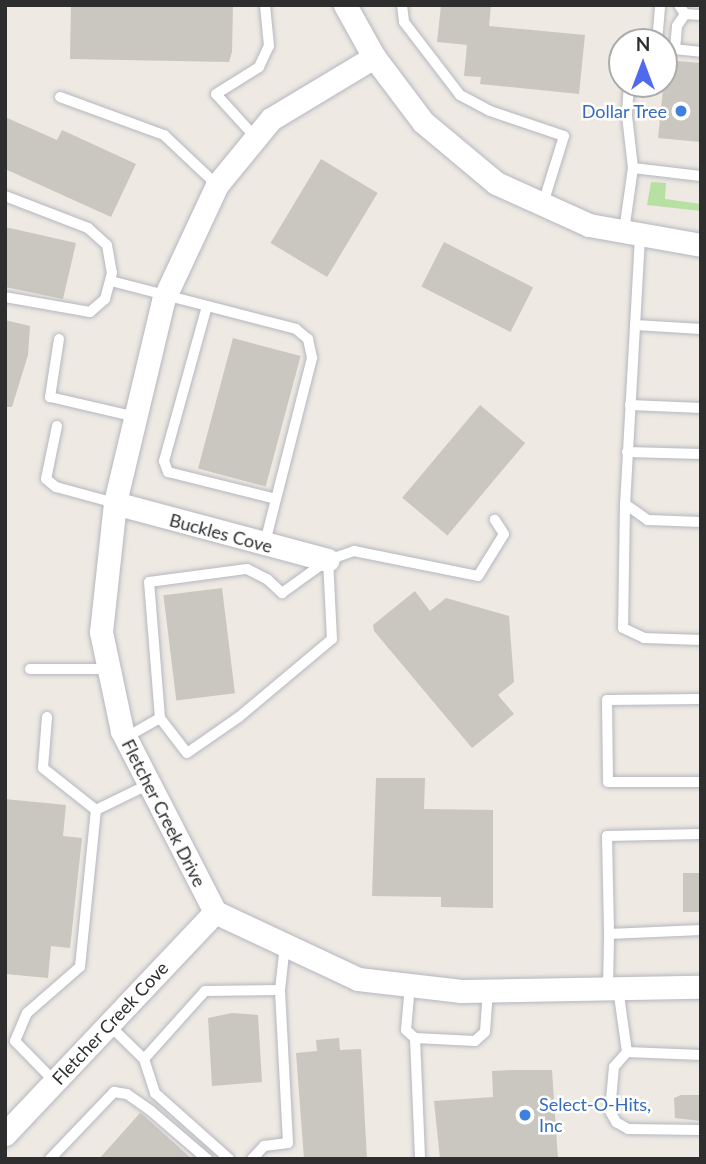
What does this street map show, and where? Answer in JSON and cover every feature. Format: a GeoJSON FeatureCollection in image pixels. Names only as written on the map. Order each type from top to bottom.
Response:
{"type":"FeatureCollection","features":[{"type":"Feature","properties":{"kind":"street"},"geometry":{"type":"LineString","coordinates":[[345,5],[373,57],[423,122],[496,183],[542,207],[631,236],[701,245]]}},
{"type":"Feature","properties":{"kind":"street","name":"Fletcher Creek Drive"},"geometry":{"type":"LineString","coordinates":[[215,912],[125,738],[101,632],[115,503],[166,295],[217,185],[271,119],[373,57]]}},
{"type":"Feature","properties":{"kind":"street","name":"Buckles Cove"},"geometry":{"type":"LineString","coordinates":[[115,503],[328,560]]}},
{"type":"Feature","properties":{"kind":"street"},"geometry":{"type":"LineString","coordinates":[[215,912],[358,979],[488,990],[701,987]]}},
{"type":"Feature","properties":{"kind":"street","name":"Fletcher Creek Cove"},"geometry":{"type":"LineString","coordinates":[[5,1134],[215,912]]}},
{"type":"Feature","properties":{"kind":"lane"},"geometry":{"type":"LineString","coordinates":[[256,138],[216,94],[259,67],[269,46],[265,5]]}},
{"type":"Feature","properties":{"kind":"lane"},"geometry":{"type":"LineString","coordinates":[[402,5],[404,22],[460,95],[490,111],[564,136],[542,207]]}},
{"type":"Feature","properties":{"kind":"lane"},"geometry":{"type":"LineString","coordinates":[[658,28],[660,5]]}},
{"type":"Feature","properties":{"kind":"lane"},"geometry":{"type":"LineString","coordinates":[[676,28],[682,10],[701,15]]}},
{"type":"Feature","properties":{"kind":"lane"},"geometry":{"type":"LineString","coordinates":[[678,50],[701,52]]}},
{"type":"Feature","properties":{"kind":"lane"},"geometry":{"type":"LineString","coordinates":[[60,97],[164,135],[217,185]]}},
{"type":"Feature","properties":{"kind":"lane"},"geometry":{"type":"LineString","coordinates":[[628,98],[627,116],[634,168],[631,236],[635,325],[625,504],[623,628],[644,638],[701,640]]}},
{"type":"Feature","properties":{"kind":"lane"},"geometry":{"type":"LineString","coordinates":[[634,168],[701,176]]}},
{"type":"Feature","properties":{"kind":"lane"},"geometry":{"type":"LineString","coordinates":[[5,196],[88,228],[101,237],[111,259],[111,281],[105,299],[90,312],[5,297]]}},
{"type":"Feature","properties":{"kind":"lane"},"geometry":{"type":"LineString","coordinates":[[111,281],[296,329],[308,340],[312,358],[264,545]]}},
{"type":"Feature","properties":{"kind":"lane"},"geometry":{"type":"LineString","coordinates":[[206,306],[164,461],[168,471],[276,499]]}},
{"type":"Feature","properties":{"kind":"lane"},"geometry":{"type":"LineString","coordinates":[[635,325],[701,329]]}},
{"type":"Feature","properties":{"kind":"lane"},"geometry":{"type":"LineString","coordinates":[[59,339],[50,397],[136,417]]}},
{"type":"Feature","properties":{"kind":"lane"},"geometry":{"type":"LineString","coordinates":[[630,405],[701,408]]}},
{"type":"Feature","properties":{"kind":"lane"},"geometry":{"type":"LineString","coordinates":[[57,426],[46,479],[56,487],[115,503]]}},
{"type":"Feature","properties":{"kind":"lane"},"geometry":{"type":"LineString","coordinates":[[628,452],[701,454]]}},
{"type":"Feature","properties":{"kind":"lane"},"geometry":{"type":"LineString","coordinates":[[625,504],[648,520],[701,522]]}},
{"type":"Feature","properties":{"kind":"lane"},"geometry":{"type":"LineString","coordinates":[[328,560],[332,639],[239,717],[187,753],[160,718],[149,582],[247,569],[267,579],[282,593],[328,560],[354,551],[478,576],[504,534],[495,520]]}},
{"type":"Feature","properties":{"kind":"lane"},"geometry":{"type":"LineString","coordinates":[[30,669],[109,669]]}},
{"type":"Feature","properties":{"kind":"lane"},"geometry":{"type":"LineString","coordinates":[[701,698],[607,700],[608,782],[701,782]]}},
{"type":"Feature","properties":{"kind":"lane"},"geometry":{"type":"LineString","coordinates":[[47,717],[43,768],[96,810]]}},
{"type":"Feature","properties":{"kind":"lane"},"geometry":{"type":"LineString","coordinates":[[125,738],[160,718]]}},
{"type":"Feature","properties":{"kind":"lane"},"geometry":{"type":"LineString","coordinates":[[96,810],[147,785]]}},
{"type":"Feature","properties":{"kind":"lane"},"geometry":{"type":"LineString","coordinates":[[55,1082],[15,1041],[27,1013],[80,967],[96,810]]}},
{"type":"Feature","properties":{"kind":"lane"},"geometry":{"type":"LineString","coordinates":[[627,1052],[613,988],[607,836],[701,834]]}},
{"type":"Feature","properties":{"kind":"lane"},"geometry":{"type":"LineString","coordinates":[[609,934],[701,930]]}},
{"type":"Feature","properties":{"kind":"lane"},"geometry":{"type":"LineString","coordinates":[[251,1159],[264,1146],[288,1143],[280,990],[285,945]]}},
{"type":"Feature","properties":{"kind":"lane"},"geometry":{"type":"LineString","coordinates":[[410,985],[406,1030],[415,1038],[475,1041],[485,1032],[488,990]]}},
{"type":"Feature","properties":{"kind":"lane"},"geometry":{"type":"LineString","coordinates":[[144,1059],[205,992],[280,990]]}},
{"type":"Feature","properties":{"kind":"lane"},"geometry":{"type":"LineString","coordinates":[[109,1024],[144,1059],[155,1093],[229,1159]]}},
{"type":"Feature","properties":{"kind":"lane"},"geometry":{"type":"LineString","coordinates":[[415,1038],[420,1159]]}},
{"type":"Feature","properties":{"kind":"lane"},"geometry":{"type":"LineString","coordinates":[[627,1052],[701,1055]]}},
{"type":"Feature","properties":{"kind":"lane"},"geometry":{"type":"LineString","coordinates":[[627,1052],[614,1067],[610,1111],[616,1122],[628,1129],[701,1130]]}},
{"type":"Feature","properties":{"kind":"lane"},"geometry":{"type":"LineString","coordinates":[[50,1159],[114,1092],[127,1094],[152,1111],[207,1159]]}},
{"type":"Feature","properties":{"kind":"green space"},"geometry":{"type":"Polygon","coordinates":[[[651,182],[666,183],[665,199],[701,204],[701,211],[647,205],[651,182]]]}},
{"type":"Feature","properties":{"kind":"building"},"geometry":{"type":"Polygon","coordinates":[[[71,5],[233,5],[232,52],[229,62],[70,59],[71,5]]]}},
{"type":"Feature","properties":{"kind":"building"},"geometry":{"type":"Polygon","coordinates":[[[441,5],[491,5],[489,26],[585,35],[579,94],[480,84],[481,77],[464,76],[467,45],[437,42],[441,5]]]}},
{"type":"Feature","properties":{"kind":"building","name":"Dollar Tree"},"geometry":{"type":"Polygon","coordinates":[[[678,61],[701,63],[701,142],[658,138],[662,98],[678,98],[678,61]]]}},
{"type":"Feature","properties":{"kind":"building"},"geometry":{"type":"Polygon","coordinates":[[[5,117],[57,140],[62,130],[136,164],[111,217],[5,169],[5,117]]]}},
{"type":"Feature","properties":{"kind":"building"},"geometry":{"type":"Polygon","coordinates":[[[321,159],[378,193],[327,277],[271,243],[321,159]]]}},
{"type":"Feature","properties":{"kind":"building"},"geometry":{"type":"Polygon","coordinates":[[[5,227],[76,243],[63,299],[5,287],[5,227]]]}},
{"type":"Feature","properties":{"kind":"building"},"geometry":{"type":"Polygon","coordinates":[[[444,242],[533,287],[510,332],[421,287],[444,242]]]}},
{"type":"Feature","properties":{"kind":"building"},"geometry":{"type":"Polygon","coordinates":[[[5,320],[30,326],[28,355],[12,407],[5,407],[5,320]]]}},
{"type":"Feature","properties":{"kind":"building"},"geometry":{"type":"Polygon","coordinates":[[[233,338],[301,356],[266,487],[198,468],[233,338]]]}},
{"type":"Feature","properties":{"kind":"building"},"geometry":{"type":"Polygon","coordinates":[[[480,405],[525,443],[447,536],[402,498],[480,405]]]}},
{"type":"Feature","properties":{"kind":"building"},"geometry":{"type":"Polygon","coordinates":[[[222,588],[235,693],[176,700],[163,595],[222,588]]]}},
{"type":"Feature","properties":{"kind":"building"},"geometry":{"type":"Polygon","coordinates":[[[415,591],[430,611],[446,598],[509,616],[514,682],[498,695],[514,714],[472,748],[374,631],[373,625],[415,591]]]}},
{"type":"Feature","properties":{"kind":"building"},"geometry":{"type":"Polygon","coordinates":[[[376,778],[425,778],[424,809],[493,810],[493,908],[441,907],[441,897],[372,896],[376,778]]]}},
{"type":"Feature","properties":{"kind":"building"},"geometry":{"type":"Polygon","coordinates":[[[5,799],[66,805],[63,836],[82,838],[70,948],[51,946],[48,978],[5,974],[5,799]]]}},
{"type":"Feature","properties":{"kind":"building"},"geometry":{"type":"Polygon","coordinates":[[[683,873],[701,873],[701,912],[683,912],[683,873]]]}},
{"type":"Feature","properties":{"kind":"building"},"geometry":{"type":"Polygon","coordinates":[[[232,1013],[258,1015],[262,1082],[212,1086],[208,1018],[232,1013]]]}},
{"type":"Feature","properties":{"kind":"building"},"geometry":{"type":"Polygon","coordinates":[[[339,1038],[340,1050],[361,1049],[367,1159],[304,1159],[296,1053],[317,1051],[316,1040],[339,1038]]]}},
{"type":"Feature","properties":{"kind":"building","name":"Select-O-Hits, Inc"},"geometry":{"type":"Polygon","coordinates":[[[552,1070],[558,1159],[440,1159],[434,1101],[493,1097],[492,1071],[552,1070]]]}},
{"type":"Feature","properties":{"kind":"building"},"geometry":{"type":"Polygon","coordinates":[[[681,1095],[701,1095],[701,1121],[675,1118],[674,1098],[681,1095]]]}},
{"type":"Feature","properties":{"kind":"building"},"geometry":{"type":"Polygon","coordinates":[[[140,1113],[142,1114],[192,1159],[99,1159],[140,1113]]]}},
{"type":"Feature","properties":{"kind":"place","name":"Dollar Tree"},"geometry":{"type":"Point","coordinates":[681,111]}},
{"type":"Feature","properties":{"kind":"place","name":"Select-O-Hits, Inc"},"geometry":{"type":"Point","coordinates":[525,1115]}}]}
